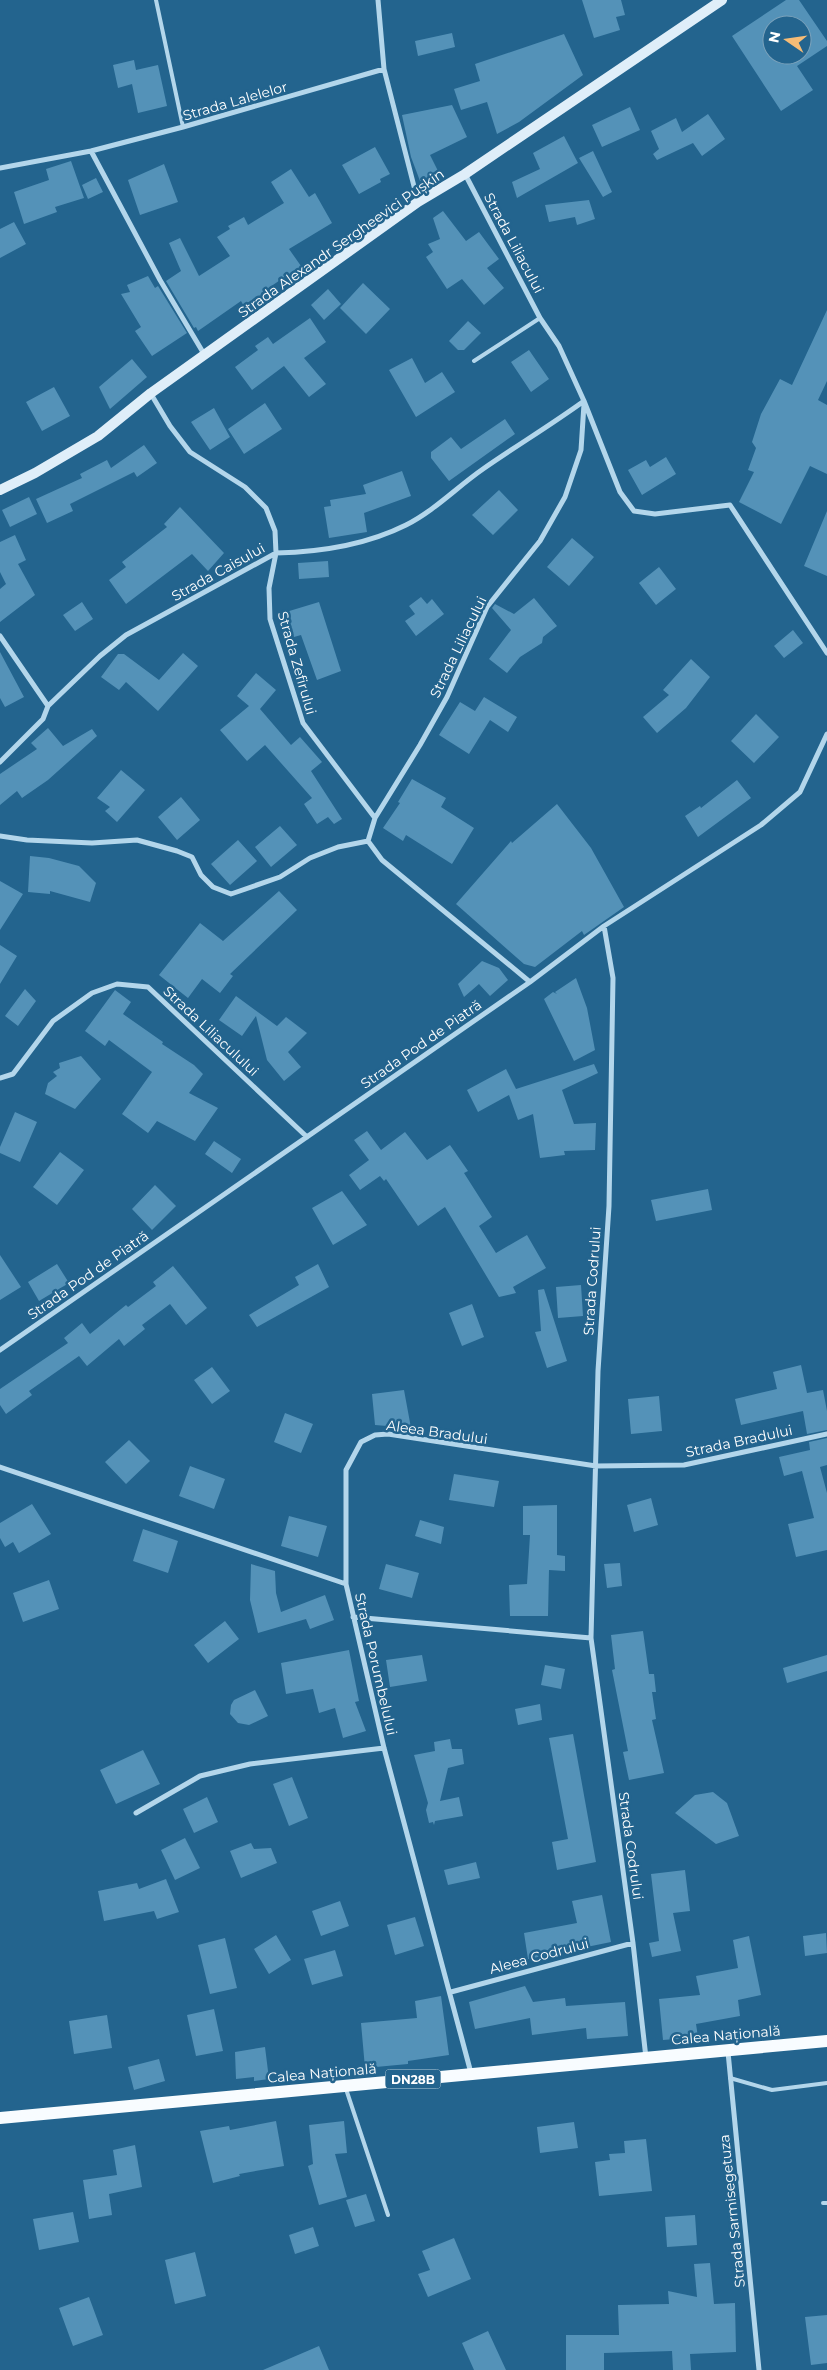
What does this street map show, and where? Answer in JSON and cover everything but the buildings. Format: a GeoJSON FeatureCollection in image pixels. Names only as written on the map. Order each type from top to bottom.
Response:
{"type":"FeatureCollection","features":[{"type":"Feature","properties":{"kind":"main road","name":"Calea Națională"},"geometry":{"type":"LineString","coordinates":[[0,2118],[827,2041]]}},
{"type":"Feature","properties":{"kind":"street"},"geometry":{"type":"LineString","coordinates":[[378,0],[384,69],[418,202]]}},
{"type":"Feature","properties":{"kind":"street","name":"Strada Alexandr Sergheevici Pușkin"},"geometry":{"type":"LineString","coordinates":[[0,490],[36,473],[98,436],[151,393],[204,354],[418,202],[465,174],[722,0]]}},
{"type":"Feature","properties":{"kind":"street","name":"Strada Lalelelor"},"geometry":{"type":"LineString","coordinates":[[0,168],[91,151],[183,127],[384,69]]}},
{"type":"Feature","properties":{"kind":"street"},"geometry":{"type":"LineString","coordinates":[[91,151],[160,280],[204,354]]}},
{"type":"Feature","properties":{"kind":"street","name":"Strada Liliacului"},"geometry":{"type":"LineString","coordinates":[[465,174],[540,318],[559,346],[584,401],[620,492],[634,511],[655,514],[730,506],[827,652]]}},
{"type":"Feature","properties":{"kind":"street","name":"Strada Zefirului"},"geometry":{"type":"LineString","coordinates":[[151,393],[170,426],[190,452],[245,487],[266,508],[275,531],[276,554],[270,588],[270,619],[302,723],[374,818]]}},
{"type":"Feature","properties":{"kind":"street","name":"Strada Liliacului"},"geometry":{"type":"LineString","coordinates":[[374,818],[420,745],[447,697],[487,607],[540,541],[565,497],[581,450],[584,401]]}},
{"type":"Feature","properties":{"kind":"street","name":"Strada Caisului"},"geometry":{"type":"LineString","coordinates":[[0,762],[43,719],[48,706],[100,656],[126,635],[276,554],[358,544],[406,525],[448,497],[480,470],[584,401]]}},
{"type":"Feature","properties":{"kind":"street"},"geometry":{"type":"LineString","coordinates":[[0,636],[48,706]]}},
{"type":"Feature","properties":{"kind":"street","name":"Strada Pod de Piatră"},"geometry":{"type":"LineString","coordinates":[[0,1350],[530,982],[604,926],[761,825],[800,792],[827,735]]}},
{"type":"Feature","properties":{"kind":"street"},"geometry":{"type":"LineString","coordinates":[[368,841],[374,818]]}},
{"type":"Feature","properties":{"kind":"street"},"geometry":{"type":"LineString","coordinates":[[0,836],[27,840],[92,843],[137,840],[192,857],[201,875],[213,887],[231,894],[280,876],[310,858],[338,847],[368,841]]}},
{"type":"Feature","properties":{"kind":"street"},"geometry":{"type":"LineString","coordinates":[[368,841],[382,860],[530,982]]}},
{"type":"Feature","properties":{"kind":"street","name":"Strada Codrului"},"geometry":{"type":"LineString","coordinates":[[604,926],[613,978],[609,1206],[598,1371],[591,1638],[634,1943],[646,2058]]}},
{"type":"Feature","properties":{"kind":"street","name":"Strada Liliaculului"},"geometry":{"type":"LineString","coordinates":[[0,1078],[13,1074],[53,1021],[92,992],[117,984],[148,987],[307,1137]]}},
{"type":"Feature","properties":{"kind":"street","name":"Aleea Bradului"},"geometry":{"type":"LineString","coordinates":[[346,1584],[346,1470],[361,1442],[375,1435],[388,1434],[596,1466]]}},
{"type":"Feature","properties":{"kind":"street","name":"Strada Bradului"},"geometry":{"type":"LineString","coordinates":[[596,1466],[684,1465],[827,1434]]}},
{"type":"Feature","properties":{"kind":"street","name":"Strada Porumbelului"},"geometry":{"type":"LineString","coordinates":[[0,1467],[346,1584],[384,1748],[471,2073]]}},
{"type":"Feature","properties":{"kind":"street"},"geometry":{"type":"LineString","coordinates":[[353,1617],[591,1638]]}},
{"type":"Feature","properties":{"kind":"street"},"geometry":{"type":"LineString","coordinates":[[136,1813],[200,1776],[250,1764],[384,1748]]}},
{"type":"Feature","properties":{"kind":"street","name":"Aleea Codrului"},"geometry":{"type":"LineString","coordinates":[[450,1992],[634,1943]]}},
{"type":"Feature","properties":{"kind":"street","name":"Strada Sarmisegetuza"},"geometry":{"type":"LineString","coordinates":[[728,2051],[758,2370]]}},
{"type":"Feature","properties":{"kind":"lane"},"geometry":{"type":"LineString","coordinates":[[156,0],[183,127]]}},
{"type":"Feature","properties":{"kind":"lane"},"geometry":{"type":"LineString","coordinates":[[474,361],[540,318]]}},
{"type":"Feature","properties":{"kind":"lane"},"geometry":{"type":"LineString","coordinates":[[730,2078],[772,2090],[827,2083]]}},
{"type":"Feature","properties":{"kind":"lane"},"geometry":{"type":"LineString","coordinates":[[345,2086],[388,2215]]}}]}
